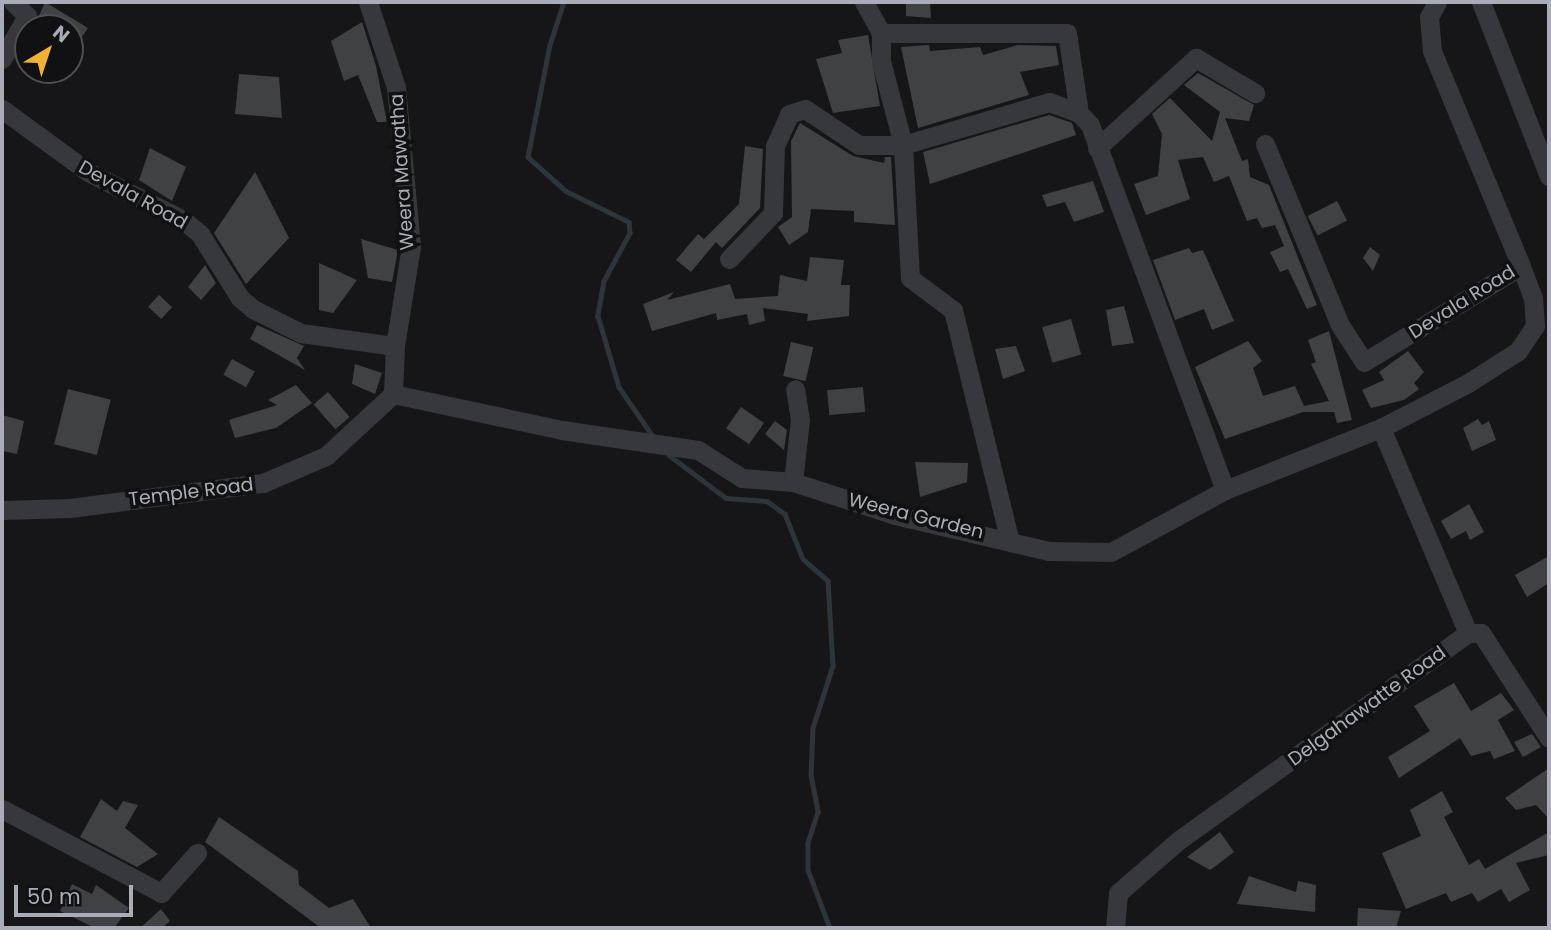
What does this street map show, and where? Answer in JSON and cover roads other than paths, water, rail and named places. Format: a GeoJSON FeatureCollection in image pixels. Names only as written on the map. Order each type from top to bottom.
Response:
{"type":"FeatureCollection","features":[{"type":"Feature","properties":{"kind":"street"},"geometry":{"type":"LineString","coordinates":[[2,59],[27,16],[13,2]]}},
{"type":"Feature","properties":{"kind":"street","name":"Weera Mawatha"},"geometry":{"type":"LineString","coordinates":[[368,2],[396,87],[410,233],[395,346]]}},
{"type":"Feature","properties":{"kind":"street"},"geometry":{"type":"LineString","coordinates":[[864,2],[881,33],[881,61],[903,145],[910,278],[953,310],[1009,538]]}},
{"type":"Feature","properties":{"kind":"street","name":"Devala Road"},"geometry":{"type":"LineString","coordinates":[[1265,144],[1340,325],[1364,362],[1521,266],[1432,51],[1429,17],[1437,2]]}},
{"type":"Feature","properties":{"kind":"street"},"geometry":{"type":"LineString","coordinates":[[1481,2],[1549,176]]}},
{"type":"Feature","properties":{"kind":"street"},"geometry":{"type":"LineString","coordinates":[[881,33],[1067,33],[1079,113]]}},
{"type":"Feature","properties":{"kind":"street"},"geometry":{"type":"LineString","coordinates":[[1097,148],[1196,58],[1255,93]]}},
{"type":"Feature","properties":{"kind":"street"},"geometry":{"type":"LineString","coordinates":[[729,259],[773,213],[775,146],[789,114],[805,109],[859,145],[903,145],[1049,102],[1079,113],[1090,125],[1225,490]]}},
{"type":"Feature","properties":{"kind":"street","name":"Devala Road"},"geometry":{"type":"LineString","coordinates":[[2,109],[88,172],[183,220],[200,234],[240,298],[253,309],[301,332],[395,346]]}},
{"type":"Feature","properties":{"kind":"street","name":"Weera Garden"},"geometry":{"type":"LineString","coordinates":[[393,394],[562,430],[698,450],[742,478],[793,482],[894,515],[1009,538],[1048,551],[1111,552],[1225,490],[1381,428],[1518,351],[1535,326],[1533,298],[1521,266]]}},
{"type":"Feature","properties":{"kind":"street"},"geometry":{"type":"LineString","coordinates":[[393,394],[395,346]]}},
{"type":"Feature","properties":{"kind":"street"},"geometry":{"type":"LineString","coordinates":[[793,482],[800,420],[795,389]]}},
{"type":"Feature","properties":{"kind":"street","name":"Temple Road"},"geometry":{"type":"LineString","coordinates":[[2,510],[70,508],[263,483],[326,456],[393,394]]}},
{"type":"Feature","properties":{"kind":"street"},"geometry":{"type":"LineString","coordinates":[[1381,428],[1468,633],[1481,633],[1549,738]]}},
{"type":"Feature","properties":{"kind":"street","name":"Delgahawatte Road"},"geometry":{"type":"LineString","coordinates":[[1115,928],[1118,894],[1179,839],[1468,633]]}},
{"type":"Feature","properties":{"kind":"street"},"geometry":{"type":"LineString","coordinates":[[2,809],[161,893],[197,853]]}},
{"type":"Feature","properties":{"kind":"waterway"},"geometry":{"type":"LineString","coordinates":[[564,2],[550,45],[528,157],[566,191],[629,222],[630,233],[604,281],[598,316],[619,387],[654,438]]}},
{"type":"Feature","properties":{"kind":"waterway"},"geometry":{"type":"LineString","coordinates":[[669,455],[726,498],[767,501],[785,514],[803,559],[828,581],[833,666],[813,728],[811,775],[818,812],[808,843],[808,870],[830,928]]}}]}
